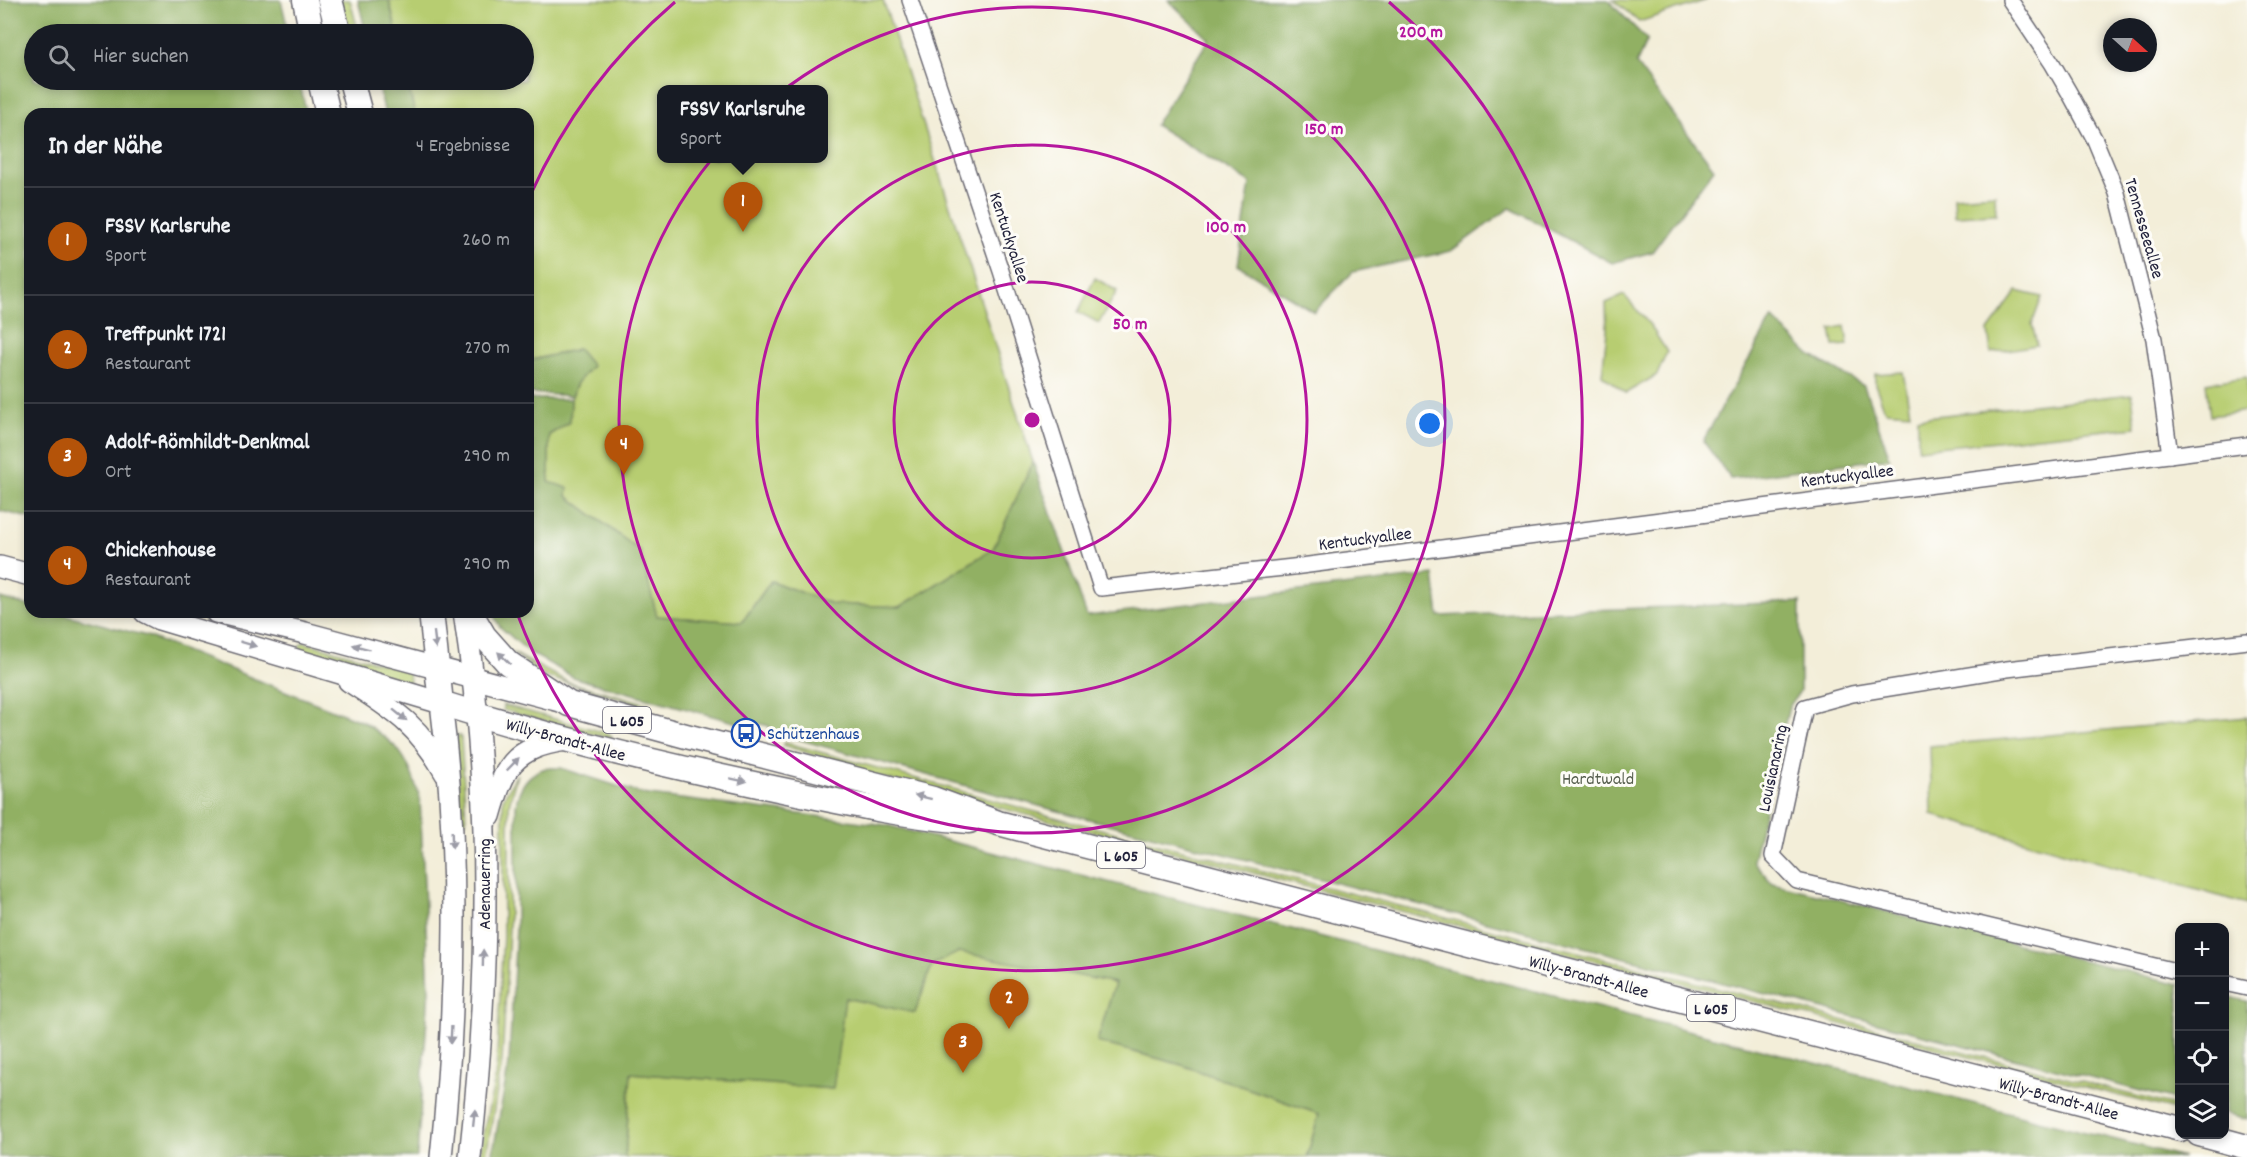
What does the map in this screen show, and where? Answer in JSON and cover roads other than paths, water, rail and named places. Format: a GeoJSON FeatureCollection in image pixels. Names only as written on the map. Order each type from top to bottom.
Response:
{"type":"FeatureCollection","features":[{"type":"Feature","properties":{"kind":"main road"},"geometry":{"type":"LineString","coordinates":[[305,0],[310,24]]}},
{"type":"Feature","properties":{"kind":"main road"},"geometry":{"type":"LineString","coordinates":[[330,0],[336,24]]}},
{"type":"Feature","properties":{"kind":"main road"},"geometry":{"type":"LineString","coordinates":[[322,90],[327,108]]}},
{"type":"Feature","properties":{"kind":"main road"},"geometry":{"type":"LineString","coordinates":[[354,90],[358,108]]}},
{"type":"Feature","properties":{"kind":"main road"},"geometry":{"type":"LineString","coordinates":[[0,567],[24,573]]}},
{"type":"Feature","properties":{"kind":"main road","name":"Willy-Brandt-Allee"},"geometry":{"type":"LineString","coordinates":[[157,618],[566,740],[681,768],[922,818],[998,823]]}},
{"type":"Feature","properties":{"kind":"main road","name":"Willy-Brandt-Allee"},"geometry":{"type":"LineString","coordinates":[[240,618],[473,677],[933,799],[998,823],[2175,1129]]}},
{"type":"Feature","properties":{"kind":"main road","name":"Adenauerring"},"geometry":{"type":"LineString","coordinates":[[431,618],[450,782],[454,894],[453,997],[441,1157]]}},
{"type":"Feature","properties":{"kind":"main road","name":"Adenauerring"},"geometry":{"type":"LineString","coordinates":[[465,618],[481,746],[484,837],[482,996],[478,1080],[470,1157]]}},
{"type":"Feature","properties":{"kind":"main road"},"geometry":{"type":"LineString","coordinates":[[474,618],[484,636],[508,663],[569,704]]}},
{"type":"Feature","properties":{"kind":"main road"},"geometry":{"type":"LineString","coordinates":[[334,670],[412,725],[434,752],[450,782]]}},
{"type":"Feature","properties":{"kind":"main road"},"geometry":{"type":"LineString","coordinates":[[484,837],[495,794],[507,770],[529,750],[544,743],[566,740]]}},
{"type":"Feature","properties":{"kind":"main road"},"geometry":{"type":"LineString","coordinates":[[2217,1139],[2247,1147]]}},
{"type":"Feature","properties":{"kind":"street","name":"Kentuckyallee"},"geometry":{"type":"LineString","coordinates":[[910,0],[1001,271],[1101,588],[1293,567],[2247,445]]}},
{"type":"Feature","properties":{"kind":"street","name":"Tennesseeallee"},"geometry":{"type":"LineString","coordinates":[[2010,0],[2070,94],[2095,140],[2117,193],[2154,339],[2170,455]]}},
{"type":"Feature","properties":{"kind":"street","name":"Louisianaring"},"geometry":{"type":"LineString","coordinates":[[2175,971],[1797,881],[1773,856],[1805,707],[1852,694],[2007,669],[2247,641]]}},
{"type":"Feature","properties":{"kind":"street"},"geometry":{"type":"LineString","coordinates":[[2229,984],[2247,988]]}},
{"type":"Feature","properties":{"kind":"place","name":"FSSV Karlsruhe"},"geometry":{"type":"Point","coordinates":[743,232]}},
{"type":"Feature","properties":{"kind":"place","name":"Chickenhouse"},"geometry":{"type":"Point","coordinates":[624,475]}},
{"type":"Feature","properties":{"kind":"place","name":"Schützenhaus"},"geometry":{"type":"Point","coordinates":[746,733]}},
{"type":"Feature","properties":{"kind":"place","name":"Treffpunkt 1721"},"geometry":{"type":"Point","coordinates":[1009,1029]}},
{"type":"Feature","properties":{"kind":"place","name":"Adolf-Römhildt-Denkmal"},"geometry":{"type":"Point","coordinates":[963,1073]}},
{"type":"Feature","properties":{"kind":"park label","name":"Hardtwald"},"geometry":{"type":"Point","coordinates":[1598,778]}}]}
